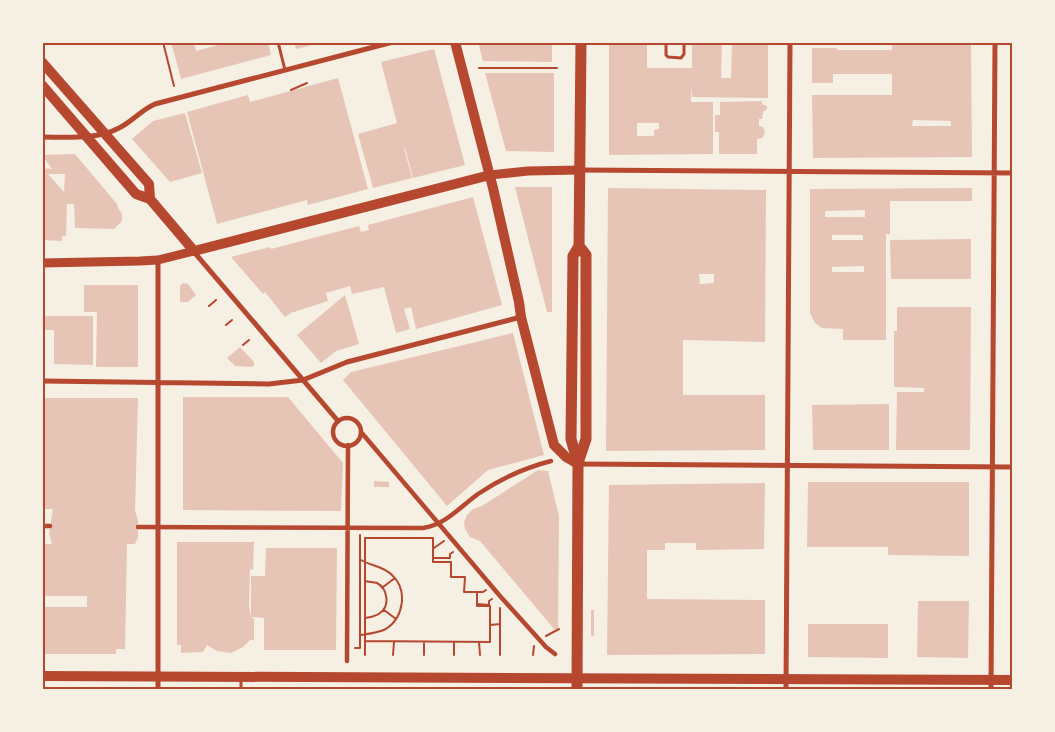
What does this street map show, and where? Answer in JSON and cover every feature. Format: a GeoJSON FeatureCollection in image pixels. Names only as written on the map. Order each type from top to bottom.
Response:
{"type":"FeatureCollection","features":[{"type":"Feature","properties":{"kind":"main road"},"geometry":{"type":"LineString","coordinates":[[455,42],[490,176],[521,317],[554,445],[566,457],[578,464]]}},
{"type":"Feature","properties":{"kind":"main road"},"geometry":{"type":"LineString","coordinates":[[577,684],[578,464],[571,439],[573,256],[580,246],[580,42]]}},
{"type":"Feature","properties":{"kind":"main road"},"geometry":{"type":"LineString","coordinates":[[42,62],[149,184],[150,199]]}},
{"type":"Feature","properties":{"kind":"main road"},"geometry":{"type":"LineString","coordinates":[[42,85],[136,194],[150,199],[194,251],[490,176]]}},
{"type":"Feature","properties":{"kind":"main road"},"geometry":{"type":"LineString","coordinates":[[42,676],[241,677],[577,684],[786,685],[991,685],[1012,680]]}},
{"type":"Feature","properties":{"kind":"street"},"geometry":{"type":"LineString","coordinates":[[42,137],[86,137],[106,133],[121,128],[141,111],[155,104],[393,42]]}},
{"type":"Feature","properties":{"kind":"street"},"geometry":{"type":"LineString","coordinates":[[786,685],[790,42]]}},
{"type":"Feature","properties":{"kind":"street"},"geometry":{"type":"LineString","coordinates":[[991,685],[995,42]]}},
{"type":"Feature","properties":{"kind":"street"},"geometry":{"type":"LineString","coordinates":[[490,176],[528,171],[580,170],[1012,173]]}},
{"type":"Feature","properties":{"kind":"street"},"geometry":{"type":"LineString","coordinates":[[42,263],[158,260],[194,251],[338,421]]}},
{"type":"Feature","properties":{"kind":"street"},"geometry":{"type":"LineString","coordinates":[[158,260],[158,690]]}},
{"type":"Feature","properties":{"kind":"street"},"geometry":{"type":"LineString","coordinates":[[42,382],[269,384],[303,380],[347,362],[521,317]]}},
{"type":"Feature","properties":{"kind":"street"},"geometry":{"type":"LineString","coordinates":[[348,446],[338,442],[334,435],[334,428],[338,421],[347,418],[358,424],[361,432],[544,647],[555,654]]}},
{"type":"Feature","properties":{"kind":"street"},"geometry":{"type":"LineString","coordinates":[[348,446],[358,440],[361,432]]}},
{"type":"Feature","properties":{"kind":"street"},"geometry":{"type":"LineString","coordinates":[[347,661],[348,446]]}},
{"type":"Feature","properties":{"kind":"street"},"geometry":{"type":"LineString","coordinates":[[138,527],[423,528],[440,524],[466,502],[496,483],[527,468],[551,461]]}},
{"type":"Feature","properties":{"kind":"street"},"geometry":{"type":"LineString","coordinates":[[578,464],[1012,467]]}},
{"type":"Feature","properties":{"kind":"street"},"geometry":{"type":"LineString","coordinates":[[42,526],[50,526]]}},
{"type":"Feature","properties":{"kind":"lane"},"geometry":{"type":"LineString","coordinates":[[278,42],[285,70]]}},
{"type":"Feature","properties":{"kind":"lane"},"geometry":{"type":"LineString","coordinates":[[666,42],[666,56],[681,58],[684,54],[684,42]]}},
{"type":"Feature","properties":{"kind":"lane"},"geometry":{"type":"LineString","coordinates":[[241,677],[241,690]]}},
{"type":"Feature","properties":{"kind":"path"},"geometry":{"type":"LineString","coordinates":[[163,42],[174,86]]}},
{"type":"Feature","properties":{"kind":"path"},"geometry":{"type":"LineString","coordinates":[[479,68],[557,68]]}},
{"type":"Feature","properties":{"kind":"path"},"geometry":{"type":"LineString","coordinates":[[291,90],[308,83]]}},
{"type":"Feature","properties":{"kind":"path"},"geometry":{"type":"LineString","coordinates":[[209,306],[216,300]]}},
{"type":"Feature","properties":{"kind":"path"},"geometry":{"type":"LineString","coordinates":[[226,325],[232,320]]}},
{"type":"Feature","properties":{"kind":"path"},"geometry":{"type":"LineString","coordinates":[[243,345],[249,340]]}},
{"type":"Feature","properties":{"kind":"path"},"geometry":{"type":"LineString","coordinates":[[360,528],[360,648]]}},
{"type":"Feature","properties":{"kind":"path"},"geometry":{"type":"LineString","coordinates":[[365,655],[365,537],[433,538],[433,562],[455,562]]}},
{"type":"Feature","properties":{"kind":"path"},"geometry":{"type":"LineString","coordinates":[[433,558],[450,558],[450,554],[459,547]]}},
{"type":"Feature","properties":{"kind":"path"},"geometry":{"type":"LineString","coordinates":[[360,560],[381,568],[395,578],[400,587],[402,599],[399,613],[392,624],[381,631],[360,635]]}},
{"type":"Feature","properties":{"kind":"path"},"geometry":{"type":"LineString","coordinates":[[451,562],[451,577],[469,578]]}},
{"type":"Feature","properties":{"kind":"path"},"geometry":{"type":"LineString","coordinates":[[464,577],[464,592],[483,592]]}},
{"type":"Feature","properties":{"kind":"path"},"geometry":{"type":"LineString","coordinates":[[382,588],[395,578]]}},
{"type":"Feature","properties":{"kind":"path"},"geometry":{"type":"LineString","coordinates":[[365,581],[376,583],[382,588],[386,598],[384,610],[375,616],[365,618]]}},
{"type":"Feature","properties":{"kind":"path"},"geometry":{"type":"LineString","coordinates":[[477,592],[477,604]]}},
{"type":"Feature","properties":{"kind":"path"},"geometry":{"type":"LineString","coordinates":[[477,604],[489,605],[489,601],[500,595],[500,655]]}},
{"type":"Feature","properties":{"kind":"path"},"geometry":{"type":"LineString","coordinates":[[365,641],[490,642],[490,606],[477,606],[477,604]]}},
{"type":"Feature","properties":{"kind":"path"},"geometry":{"type":"LineString","coordinates":[[384,610],[396,619]]}},
{"type":"Feature","properties":{"kind":"path"},"geometry":{"type":"LineString","coordinates":[[490,625],[500,624]]}},
{"type":"Feature","properties":{"kind":"path"},"geometry":{"type":"LineString","coordinates":[[539,639],[559,629]]}},
{"type":"Feature","properties":{"kind":"path"},"geometry":{"type":"LineString","coordinates":[[393,655],[394,642]]}},
{"type":"Feature","properties":{"kind":"path"},"geometry":{"type":"LineString","coordinates":[[424,642],[424,655]]}},
{"type":"Feature","properties":{"kind":"path"},"geometry":{"type":"LineString","coordinates":[[454,642],[454,655]]}},
{"type":"Feature","properties":{"kind":"path"},"geometry":{"type":"LineString","coordinates":[[480,642],[480,655]]}},
{"type":"Feature","properties":{"kind":"building"},"geometry":{"type":"Polygon","coordinates":[[[171,42],[194,42],[196,51],[229,42],[268,42],[271,55],[181,79],[171,42]]]}},
{"type":"Feature","properties":{"kind":"building"},"geometry":{"type":"Polygon","coordinates":[[[294,42],[321,42],[321,43],[296,49],[294,42]]]}},
{"type":"Feature","properties":{"kind":"building"},"geometry":{"type":"Polygon","coordinates":[[[478,42],[552,42],[552,62],[483,61],[478,42]]]}},
{"type":"Feature","properties":{"kind":"building"},"geometry":{"type":"Polygon","coordinates":[[[609,42],[647,42],[647,68],[692,68],[692,42],[722,42],[721,78],[731,78],[732,42],[768,42],[768,98],[692,97],[691,85],[691,102],[713,102],[713,154],[609,155],[609,42]],[[637,123],[637,136],[654,136],[654,130],[659,129],[659,123],[637,123]]]}},
{"type":"Feature","properties":{"kind":"building"},"geometry":{"type":"Polygon","coordinates":[[[892,42],[971,42],[972,157],[813,158],[812,95],[892,95],[892,74],[833,74],[833,83],[812,83],[812,48],[892,50],[892,42]],[[913,120],[912,126],[951,126],[951,121],[913,120]]]}},
{"type":"Feature","properties":{"kind":"building"},"geometry":{"type":"Polygon","coordinates":[[[434,49],[465,165],[413,178],[404,148],[412,178],[373,188],[358,134],[397,123],[381,62],[434,49]]]}},
{"type":"Feature","properties":{"kind":"building"},"geometry":{"type":"Polygon","coordinates":[[[485,73],[554,73],[554,152],[506,151],[485,73]]]}},
{"type":"Feature","properties":{"kind":"building"},"geometry":{"type":"Polygon","coordinates":[[[338,78],[368,189],[308,205],[307,200],[217,224],[187,112],[248,95],[250,102],[338,78]]]}},
{"type":"Feature","properties":{"kind":"building"},"geometry":{"type":"Polygon","coordinates":[[[762,101],[762,104],[767,106],[767,109],[763,112],[762,119],[759,119],[759,126],[763,127],[765,133],[762,138],[757,139],[757,154],[719,154],[719,132],[715,132],[715,115],[720,115],[720,102],[762,101]]]}},
{"type":"Feature","properties":{"kind":"building"},"geometry":{"type":"Polygon","coordinates":[[[185,113],[202,173],[170,182],[132,139],[153,121],[185,113]]]}},
{"type":"Feature","properties":{"kind":"building"},"geometry":{"type":"Polygon","coordinates":[[[75,154],[117,204],[122,214],[122,221],[114,229],[75,228],[74,204],[67,204],[66,236],[62,236],[62,241],[42,240],[42,168],[52,169],[42,155],[75,154]],[[48,174],[64,192],[65,174],[48,174]]]}},
{"type":"Feature","properties":{"kind":"building"},"geometry":{"type":"Polygon","coordinates":[[[515,187],[552,187],[552,312],[547,312],[515,187]]]}},
{"type":"Feature","properties":{"kind":"building"},"geometry":{"type":"Polygon","coordinates":[[[608,188],[766,190],[765,342],[683,340],[683,395],[765,395],[765,450],[606,451],[608,188]],[[699,274],[700,284],[714,283],[714,274],[699,274]]]}},
{"type":"Feature","properties":{"kind":"building"},"geometry":{"type":"Polygon","coordinates":[[[972,188],[972,201],[890,201],[890,234],[886,234],[886,340],[843,340],[843,329],[822,328],[815,323],[810,313],[810,189],[972,188]],[[865,210],[825,211],[825,217],[865,217],[865,210]],[[832,235],[832,240],[863,240],[863,235],[832,235]],[[864,266],[832,267],[832,272],[864,272],[864,266]]]}},
{"type":"Feature","properties":{"kind":"building"},"geometry":{"type":"Polygon","coordinates":[[[473,197],[502,305],[416,329],[411,307],[404,309],[410,329],[396,333],[384,287],[352,294],[350,286],[326,293],[328,301],[291,313],[285,317],[265,292],[263,294],[231,257],[270,247],[271,249],[359,226],[361,232],[369,230],[368,225],[473,197]]]}},
{"type":"Feature","properties":{"kind":"building"},"geometry":{"type":"Polygon","coordinates":[[[971,239],[971,279],[891,279],[890,240],[971,239]]]}},
{"type":"Feature","properties":{"kind":"building"},"geometry":{"type":"Polygon","coordinates":[[[183,283],[188,284],[196,295],[188,302],[180,302],[180,286],[183,283]]]}},
{"type":"Feature","properties":{"kind":"building"},"geometry":{"type":"Polygon","coordinates":[[[84,285],[138,285],[138,367],[96,367],[97,312],[84,312],[84,285]]]}},
{"type":"Feature","properties":{"kind":"building"},"geometry":{"type":"Polygon","coordinates":[[[345,295],[359,344],[336,351],[321,363],[297,335],[345,295]]]}},
{"type":"Feature","properties":{"kind":"building"},"geometry":{"type":"Polygon","coordinates":[[[897,307],[971,307],[970,450],[896,450],[897,392],[924,392],[924,388],[894,387],[894,331],[897,331],[897,307]]]}},
{"type":"Feature","properties":{"kind":"building"},"geometry":{"type":"Polygon","coordinates":[[[42,316],[93,316],[93,365],[54,364],[54,330],[42,330],[42,316]]]}},
{"type":"Feature","properties":{"kind":"building"},"geometry":{"type":"Polygon","coordinates":[[[513,333],[544,455],[488,470],[447,506],[343,380],[351,372],[513,333]]]}},
{"type":"Feature","properties":{"kind":"building"},"geometry":{"type":"Polygon","coordinates":[[[240,347],[254,362],[254,366],[235,366],[227,358],[240,347]]]}},
{"type":"Feature","properties":{"kind":"building"},"geometry":{"type":"Polygon","coordinates":[[[183,397],[288,397],[343,463],[341,511],[183,510],[183,397]]]}},
{"type":"Feature","properties":{"kind":"building"},"geometry":{"type":"Polygon","coordinates":[[[42,398],[138,398],[135,510],[138,521],[138,537],[135,544],[127,544],[125,649],[116,649],[116,654],[42,654],[42,607],[87,607],[87,596],[42,596],[42,544],[52,544],[49,534],[53,509],[43,509],[42,398]]]}},
{"type":"Feature","properties":{"kind":"building"},"geometry":{"type":"Polygon","coordinates":[[[889,404],[889,450],[813,450],[812,405],[889,404]]]}},
{"type":"Feature","properties":{"kind":"building"},"geometry":{"type":"Polygon","coordinates":[[[538,470],[548,471],[559,516],[557,629],[554,629],[480,541],[470,537],[465,529],[464,522],[467,515],[473,509],[482,506],[538,470]]]}},
{"type":"Feature","properties":{"kind":"building"},"geometry":{"type":"Polygon","coordinates":[[[374,481],[389,482],[389,487],[374,487],[374,481]]]}},
{"type":"Feature","properties":{"kind":"building"},"geometry":{"type":"Polygon","coordinates":[[[808,482],[969,482],[969,556],[888,555],[888,547],[807,547],[808,482]]]}},
{"type":"Feature","properties":{"kind":"building"},"geometry":{"type":"Polygon","coordinates":[[[765,483],[764,549],[696,550],[696,543],[665,543],[665,550],[647,550],[647,599],[765,600],[765,654],[607,655],[609,485],[765,483]]]}},
{"type":"Feature","properties":{"kind":"building"},"geometry":{"type":"Polygon","coordinates":[[[1010,484],[1012,484],[1012,595],[1010,594],[1010,484]]]}},
{"type":"Feature","properties":{"kind":"building"},"geometry":{"type":"Polygon","coordinates":[[[177,542],[254,542],[253,570],[250,569],[249,607],[251,617],[254,619],[254,640],[250,640],[243,647],[231,653],[217,651],[207,645],[203,652],[181,653],[181,645],[177,645],[177,542]]]}},
{"type":"Feature","properties":{"kind":"building"},"geometry":{"type":"Polygon","coordinates":[[[266,548],[337,548],[336,650],[264,650],[264,618],[251,617],[251,576],[265,576],[266,548]]]}},
{"type":"Feature","properties":{"kind":"building"},"geometry":{"type":"Polygon","coordinates":[[[918,601],[969,601],[968,658],[917,657],[918,601]]]}},
{"type":"Feature","properties":{"kind":"building"},"geometry":{"type":"Polygon","coordinates":[[[591,610],[594,610],[594,636],[591,636],[591,610]]]}},
{"type":"Feature","properties":{"kind":"building"},"geometry":{"type":"Polygon","coordinates":[[[808,624],[888,624],[888,658],[808,657],[808,624]]]}}]}
